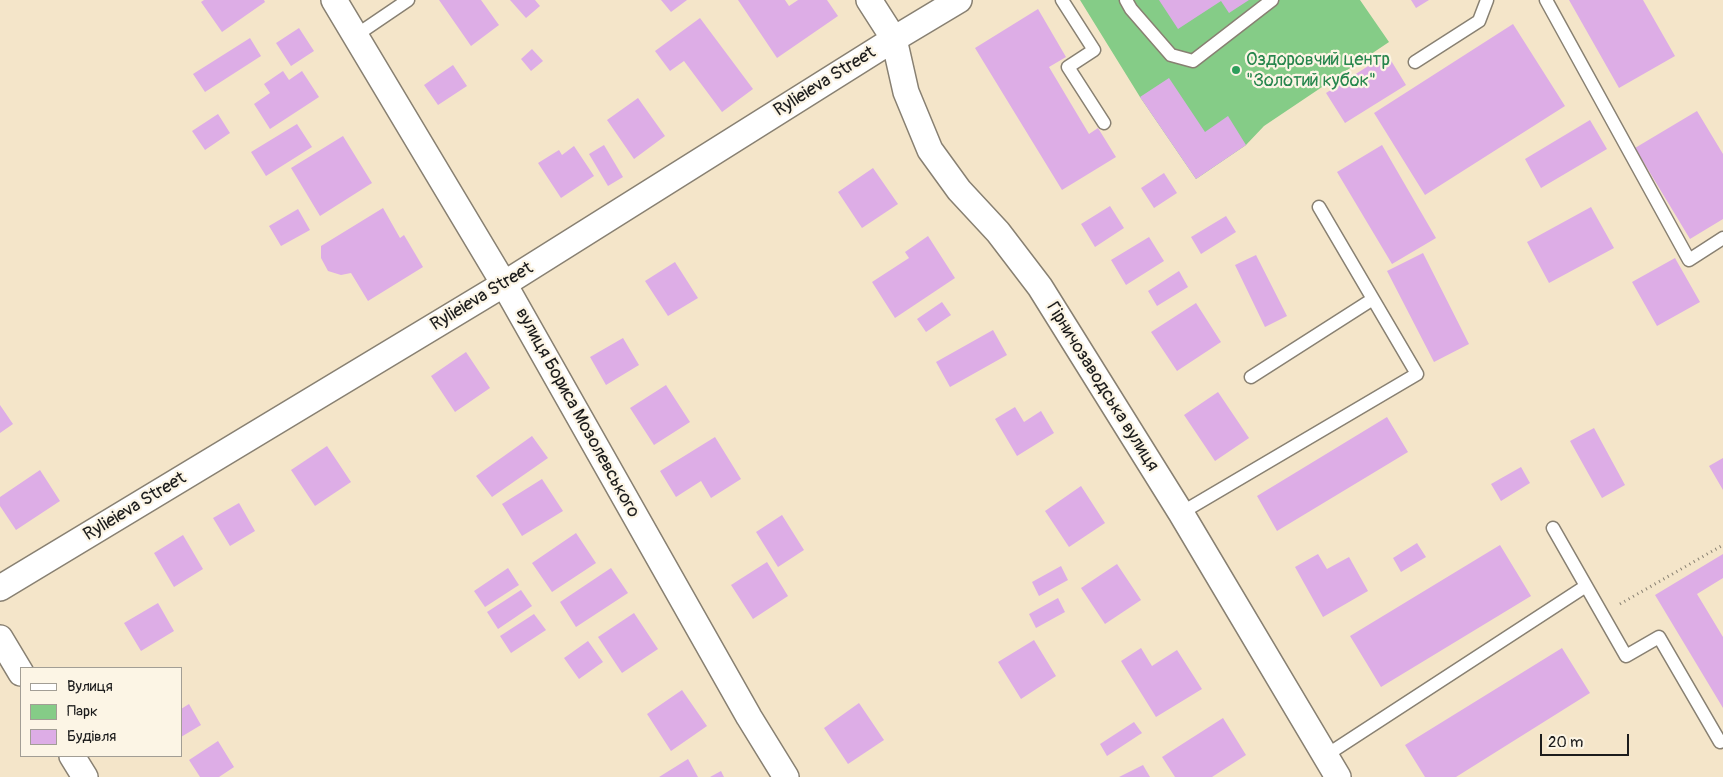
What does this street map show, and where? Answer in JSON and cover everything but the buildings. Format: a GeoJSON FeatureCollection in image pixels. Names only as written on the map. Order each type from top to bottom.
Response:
{"type":"FeatureCollection","features":[{"type":"Feature","properties":{"kind":"street","name":"вулиця Бориса Мозолевського"},"geometry":{"type":"LineString","coordinates":[[334,0],[504,284],[749,717],[786,777]]}},
{"type":"Feature","properties":{"kind":"street","name":"Гірничозаводська вулиця"},"geometry":{"type":"LineString","coordinates":[[869,0],[894,38],[906,92],[930,150],[959,190],[998,232],[1040,287],[1181,513],[1338,777]]}},
{"type":"Feature","properties":{"kind":"street","name":"Rylieieva Street"},"geometry":{"type":"LineString","coordinates":[[0,588],[504,284],[894,38],[959,0]]}},
{"type":"Feature","properties":{"kind":"street"},"geometry":{"type":"LineString","coordinates":[[0,638],[20,671]]}},
{"type":"Feature","properties":{"kind":"street"},"geometry":{"type":"LineString","coordinates":[[73,757],[84,777]]}},
{"type":"Feature","properties":{"kind":"lane"},"geometry":{"type":"LineString","coordinates":[[355,36],[408,0]]}},
{"type":"Feature","properties":{"kind":"lane"},"geometry":{"type":"LineString","coordinates":[[1062,0],[1094,50],[1068,67],[1104,123]]}},
{"type":"Feature","properties":{"kind":"lane"},"geometry":{"type":"LineString","coordinates":[[1126,0],[1131,10],[1171,55],[1192,61],[1272,0]]}},
{"type":"Feature","properties":{"kind":"lane"},"geometry":{"type":"LineString","coordinates":[[1415,62],[1479,21],[1487,0]]}},
{"type":"Feature","properties":{"kind":"lane"},"geometry":{"type":"LineString","coordinates":[[1546,0],[1690,260],[1723,238]]}},
{"type":"Feature","properties":{"kind":"lane"},"geometry":{"type":"LineString","coordinates":[[1181,513],[1417,374],[1319,207]]}},
{"type":"Feature","properties":{"kind":"lane"},"geometry":{"type":"LineString","coordinates":[[1251,377],[1373,300]]}},
{"type":"Feature","properties":{"kind":"lane"},"geometry":{"type":"LineString","coordinates":[[1552,528],[1626,656],[1659,637],[1720,742]]}},
{"type":"Feature","properties":{"kind":"lane"},"geometry":{"type":"LineString","coordinates":[[1325,756],[1586,586]]}},
{"type":"Feature","properties":{"kind":"path"},"geometry":{"type":"LineString","coordinates":[[1602,614],[1723,546]]}},
{"type":"Feature","properties":{"kind":"green space","name":"Оздоровчий центр \"Золотий кубок\""},"geometry":{"type":"Polygon","coordinates":[[[1080,0],[1360,0],[1389,42],[1264,126],[1246,145],[1196,179],[1140,97],[1080,0]]]}},
{"type":"Feature","properties":{"kind":"place","name":"Оздоровчий центр \"Золотий кубок\""},"geometry":{"type":"Point","coordinates":[1236,70]}}]}
